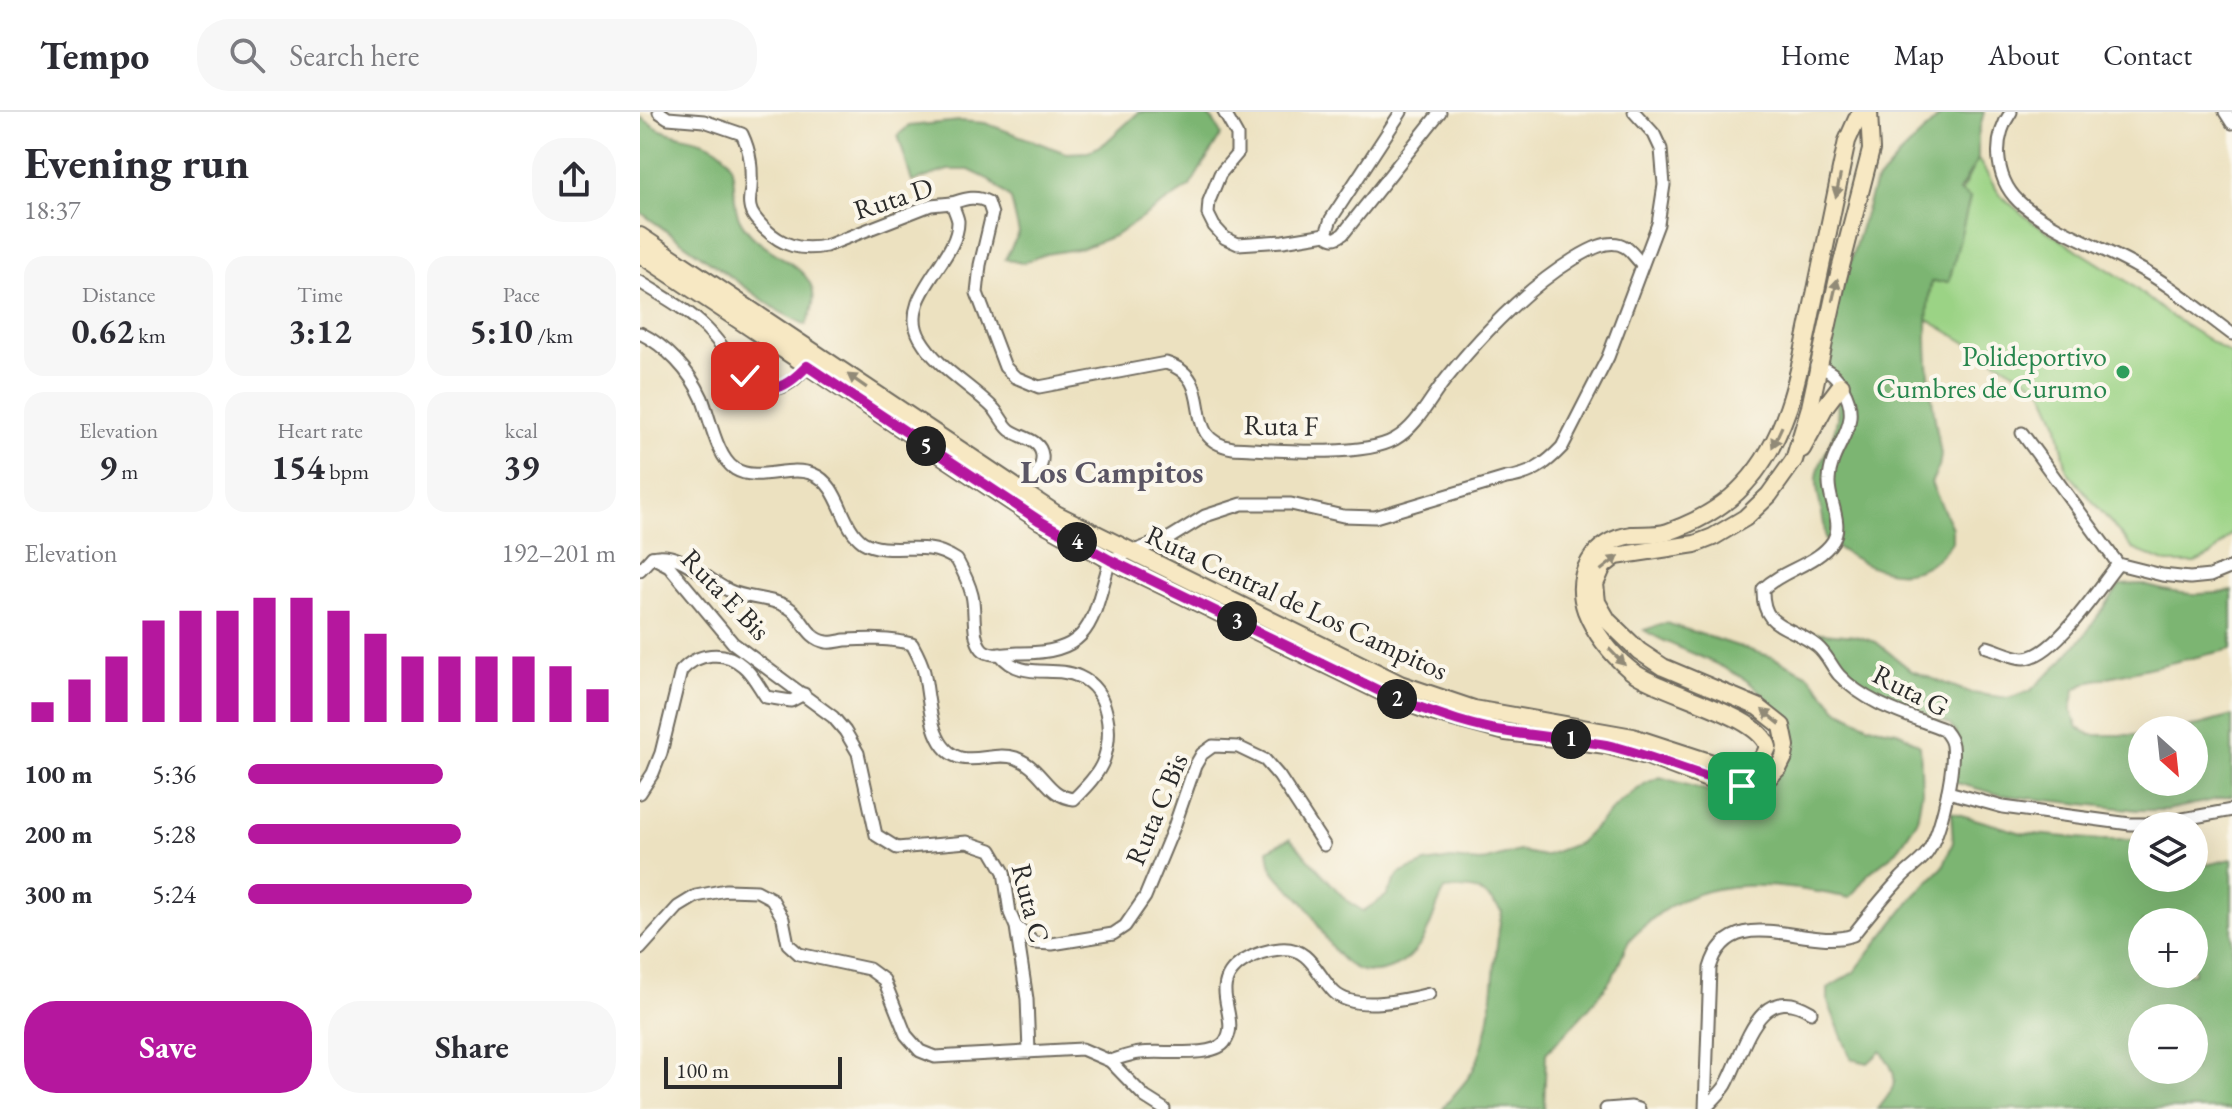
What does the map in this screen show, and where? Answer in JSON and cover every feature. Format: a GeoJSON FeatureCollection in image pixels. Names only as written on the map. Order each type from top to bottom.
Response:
{"type":"FeatureCollection","features":[{"type":"Feature","properties":{"kind":"main road","name":"Ruta Central de Los Campitos"},"geometry":{"type":"LineString","coordinates":[[1020,500],[1336,653],[1437,698],[1508,716],[1614,732],[1731,769],[1748,769],[1761,760],[1768,747],[1759,732],[1741,720],[1664,688],[1628,669],[1593,625],[1583,600],[1583,578],[1593,555],[1611,542],[1629,536],[1663,534],[1709,513],[1740,490],[1766,458],[1779,435],[1800,363],[1847,141],[1860,112]]}},
{"type":"Feature","properties":{"kind":"main road","name":"Ruta Central de Los Campitos"},"geometry":{"type":"LineString","coordinates":[[640,236],[812,359],[1110,560],[1396,699],[1432,712],[1506,732],[1606,745],[1647,756],[1710,780],[1753,786],[1764,782],[1779,767],[1786,746],[1782,726],[1758,707],[1663,667],[1639,651],[1608,621],[1597,602],[1595,584],[1603,566],[1616,556],[1695,544],[1745,518],[1769,495],[1794,460],[1810,407],[1871,150],[1869,112]]}},
{"type":"Feature","properties":{"kind":"main road","name":"Ruta Central de Los Campitos"},"geometry":{"type":"LineString","coordinates":[[640,254],[812,359]]}},
{"type":"Feature","properties":{"kind":"main road"},"geometry":{"type":"LineString","coordinates":[[1794,460],[1841,385]]}},
{"type":"Feature","properties":{"kind":"street","name":"Ruta D"},"geometry":{"type":"LineString","coordinates":[[659,112],[668,118],[704,121],[742,134],[750,151],[752,168],[750,209],[769,233],[792,247],[809,249],[826,246],[931,205],[952,203],[958,220],[954,235],[916,307],[913,324],[922,342],[953,376],[994,409],[1010,429],[1038,444],[1041,463],[1020,500]]}},
{"type":"Feature","properties":{"kind":"street"},"geometry":{"type":"LineString","coordinates":[[1224,112],[1237,135],[1237,154],[1220,174],[1209,201],[1208,214],[1214,226],[1225,238],[1238,244],[1326,234]]}},
{"type":"Feature","properties":{"kind":"street"},"geometry":{"type":"LineString","coordinates":[[1326,234],[1338,208],[1401,112]]}},
{"type":"Feature","properties":{"kind":"street"},"geometry":{"type":"LineString","coordinates":[[1326,234],[1331,239],[1343,234],[1440,112]]}},
{"type":"Feature","properties":{"kind":"street"},"geometry":{"type":"LineString","coordinates":[[1000,654],[1041,652],[1070,645],[1082,637],[1089,627],[1110,560],[1171,537],[1205,516],[1242,504],[1291,504],[1343,516],[1375,517],[1506,478],[1523,476],[1539,468],[1562,447],[1608,357],[1658,224],[1664,185],[1661,149],[1654,134],[1634,112]]}},
{"type":"Feature","properties":{"kind":"street"},"geometry":{"type":"LineString","coordinates":[[2011,112],[1999,137],[1998,152],[2001,172],[2021,204],[2139,268],[2232,334]]}},
{"type":"Feature","properties":{"kind":"street"},"geometry":{"type":"LineString","coordinates":[[2225,112],[2232,123]]}},
{"type":"Feature","properties":{"kind":"street","name":"Ruta F"},"geometry":{"type":"LineString","coordinates":[[952,203],[968,198],[981,198],[988,202],[992,214],[977,293],[1005,367],[1015,377],[1039,387],[1166,363],[1175,366],[1197,393],[1203,431],[1209,440],[1218,446],[1233,448],[1367,449],[1397,439],[1413,424],[1446,378],[1512,304],[1555,271],[1585,253],[1615,244],[1626,247],[1642,264]]}},
{"type":"Feature","properties":{"kind":"street"},"geometry":{"type":"LineString","coordinates":[[640,282],[705,327],[754,383],[766,387],[789,384],[812,359]]}},
{"type":"Feature","properties":{"kind":"street","name":"Ruta E Bis"},"geometry":{"type":"LineString","coordinates":[[640,333],[667,350],[685,372],[701,395],[725,461],[737,471],[762,474],[801,470],[816,475],[829,486],[860,540],[872,546],[932,549],[957,560],[972,595],[977,640],[982,649],[1000,654],[1008,665],[1037,672],[1063,671],[1081,677],[1096,688],[1104,706],[1109,732],[1103,761],[1086,788],[1074,799],[1063,798],[1054,792],[1037,770],[1015,758],[996,755],[959,758],[947,750],[938,738],[924,669],[912,644],[881,639],[828,643],[817,639],[793,611],[780,603],[754,600],[731,592],[662,554],[652,557],[640,570]]}},
{"type":"Feature","properties":{"kind":"street"},"geometry":{"type":"LineString","coordinates":[[1800,363],[1832,372],[1841,385]]}},
{"type":"Feature","properties":{"kind":"street","name":"Ruta G"},"geometry":{"type":"LineString","coordinates":[[1705,1109],[1710,968],[1713,957],[1730,938],[1758,931],[1828,939],[1853,935],[1929,850],[1948,792],[1952,747],[1943,729],[1861,693],[1839,675],[1824,651],[1802,634],[1769,618],[1762,605],[1763,589],[1774,578],[1823,553],[1835,538],[1838,522],[1829,493],[1829,478],[1851,421],[1851,409],[1841,385]]}},
{"type":"Feature","properties":{"kind":"street"},"geometry":{"type":"LineString","coordinates":[[2022,433],[2118,564],[2190,578],[2210,576],[2232,567]]}},
{"type":"Feature","properties":{"kind":"street","name":"Ruta E Bis"},"geometry":{"type":"LineString","coordinates":[[652,557],[669,566],[733,643],[804,694]]}},
{"type":"Feature","properties":{"kind":"street"},"geometry":{"type":"LineString","coordinates":[[1987,647],[2026,658],[2042,651],[2059,637],[2118,564]]}},
{"type":"Feature","properties":{"kind":"street"},"geometry":{"type":"LineString","coordinates":[[640,793],[653,773],[681,671],[690,661],[713,655],[728,657],[744,666],[766,697],[791,701],[804,694]]}},
{"type":"Feature","properties":{"kind":"street","name":"Ruta C"},"geometry":{"type":"LineString","coordinates":[[804,694],[833,717],[858,753],[876,835],[897,848],[967,842],[991,850],[1004,872],[1010,913],[1016,927],[1027,999],[1029,1052]]}},
{"type":"Feature","properties":{"kind":"street","name":"Ruta C Bis"},"geometry":{"type":"LineString","coordinates":[[1016,927],[1034,943],[1052,944],[1113,934],[1125,926],[1145,897],[1195,766],[1202,754],[1213,746],[1238,747],[1265,760],[1324,845]]}},
{"type":"Feature","properties":{"kind":"street"},"geometry":{"type":"LineString","coordinates":[[1948,792],[2003,807],[2130,824],[2156,824],[2232,810]]}},
{"type":"Feature","properties":{"kind":"street"},"geometry":{"type":"LineString","coordinates":[[640,949],[678,907],[696,896],[726,890],[757,891],[772,899],[783,919],[788,944],[799,954],[869,969],[884,980],[906,1035],[920,1051],[935,1057],[1082,1049],[1110,1061],[1145,1097],[1164,1109]]}},
{"type":"Feature","properties":{"kind":"street"},"geometry":{"type":"LineString","coordinates":[[1110,1061],[1139,1053],[1212,1051],[1224,1043],[1230,1029],[1225,989],[1228,976],[1250,957],[1281,949],[1296,951],[1310,960],[1335,993],[1349,1001],[1402,1001],[1429,994]]}},
{"type":"Feature","properties":{"kind":"street"},"geometry":{"type":"LineString","coordinates":[[1705,1109],[1725,1086],[1750,1032],[1762,1015],[1784,1003],[1798,1005],[1811,1012]]}},
{"type":"Feature","properties":{"kind":"street"},"geometry":{"type":"LineString","coordinates":[[1606,1109],[1639,1109]]}},
{"type":"Feature","properties":{"kind":"green space"},"geometry":{"type":"Polygon","coordinates":[[[1139,112],[1198,112],[1215,123],[1221,135],[1190,186],[1116,235],[1083,248],[1046,254],[1021,263],[1005,259],[1019,233],[1011,199],[990,180],[969,170],[948,170],[912,182],[898,135],[909,126],[960,121],[985,123],[1066,153],[1088,152],[1105,143],[1139,112]]]}},
{"type":"Feature","properties":{"kind":"green space"},"geometry":{"type":"Polygon","coordinates":[[[1944,112],[1984,112],[1978,135],[1978,159],[1959,191],[1970,198],[1949,282],[1931,282],[1928,305],[1928,369],[1941,455],[1931,483],[1952,528],[1952,542],[1938,558],[1922,568],[1890,572],[1857,560],[1825,539],[1817,477],[1837,423],[1838,412],[1830,383],[1816,361],[1829,330],[1874,185],[1944,112]]]}},
{"type":"Feature","properties":{"kind":"green space"},"geometry":{"type":"Polygon","coordinates":[[[640,117],[661,130],[705,143],[726,157],[733,173],[739,218],[749,233],[804,275],[812,288],[813,304],[806,325],[780,312],[640,212],[640,117]]]}},
{"type":"Feature","properties":{"kind":"green space","name":"Polideportivo Cumbres de Curumo"},"geometry":{"type":"Polygon","coordinates":[[[1978,159],[2000,195],[2031,221],[2125,280],[2169,315],[2232,355],[2232,533],[2212,555],[2195,563],[2167,563],[2133,549],[2067,471],[2057,421],[2042,388],[1925,318],[1944,236],[1978,159]]]}},
{"type":"Feature","properties":{"kind":"green space"},"geometry":{"type":"Polygon","coordinates":[[[2141,584],[2186,594],[2232,591],[2232,649],[2091,681],[2075,689],[2071,709],[2078,728],[2091,735],[2128,735],[2128,796],[2208,796],[2208,722],[2232,716],[2232,796],[2167,810],[2138,810],[2001,795],[1953,782],[1956,733],[1949,724],[1919,710],[1894,704],[1870,691],[1848,672],[1833,648],[1812,632],[1856,636],[1876,642],[1912,671],[1971,693],[2008,698],[2030,691],[2062,661],[2120,585],[2141,584]]]}},
{"type":"Feature","properties":{"kind":"green space"},"geometry":{"type":"Polygon","coordinates":[[[1666,623],[1791,666],[1809,675],[1837,709],[1869,726],[1897,731],[1920,745],[1922,791],[1917,821],[1897,851],[1869,873],[1850,898],[1772,886],[1746,886],[1721,888],[1673,904],[1631,938],[1614,974],[1599,996],[1546,1053],[1544,1109],[1443,1109],[1470,1075],[1481,1052],[1490,1013],[1502,912],[1478,891],[1464,888],[1445,890],[1425,936],[1411,956],[1379,972],[1365,972],[1353,967],[1333,949],[1305,904],[1275,873],[1268,850],[1290,838],[1346,900],[1363,911],[1386,896],[1399,874],[1425,863],[1451,859],[1480,862],[1519,851],[1544,856],[1579,843],[1619,803],[1646,783],[1660,777],[1729,797],[1751,794],[1775,778],[1780,728],[1774,709],[1762,693],[1745,680],[1644,630],[1666,623]]]}},
{"type":"Feature","properties":{"kind":"green space"},"geometry":{"type":"Polygon","coordinates":[[[1951,812],[2022,833],[2128,840],[2128,892],[2208,892],[2208,865],[2232,859],[2232,1109],[1878,1109],[1893,1087],[1894,1075],[1881,1051],[1868,1063],[1851,1059],[1828,1002],[1828,988],[1854,972],[1915,895],[1943,867],[1953,842],[1951,812]]]}},
{"type":"Feature","properties":{"kind":"place","name":"Polideportivo Cumbres de Curumo"},"geometry":{"type":"Point","coordinates":[2123,372]}},
{"type":"Feature","properties":{"kind":"district","name":"Los Campitos"},"geometry":{"type":"Point","coordinates":[1112,472]}},
{"type":"Feature","properties":{"kind":"route"},"geometry":{"type":"LineString","coordinates":[[745,376],[766,387],[778,387],[789,384],[807,366],[1040,521],[1110,560],[1396,699],[1506,732],[1626,750],[1697,776],[1742,786]]}}]}
